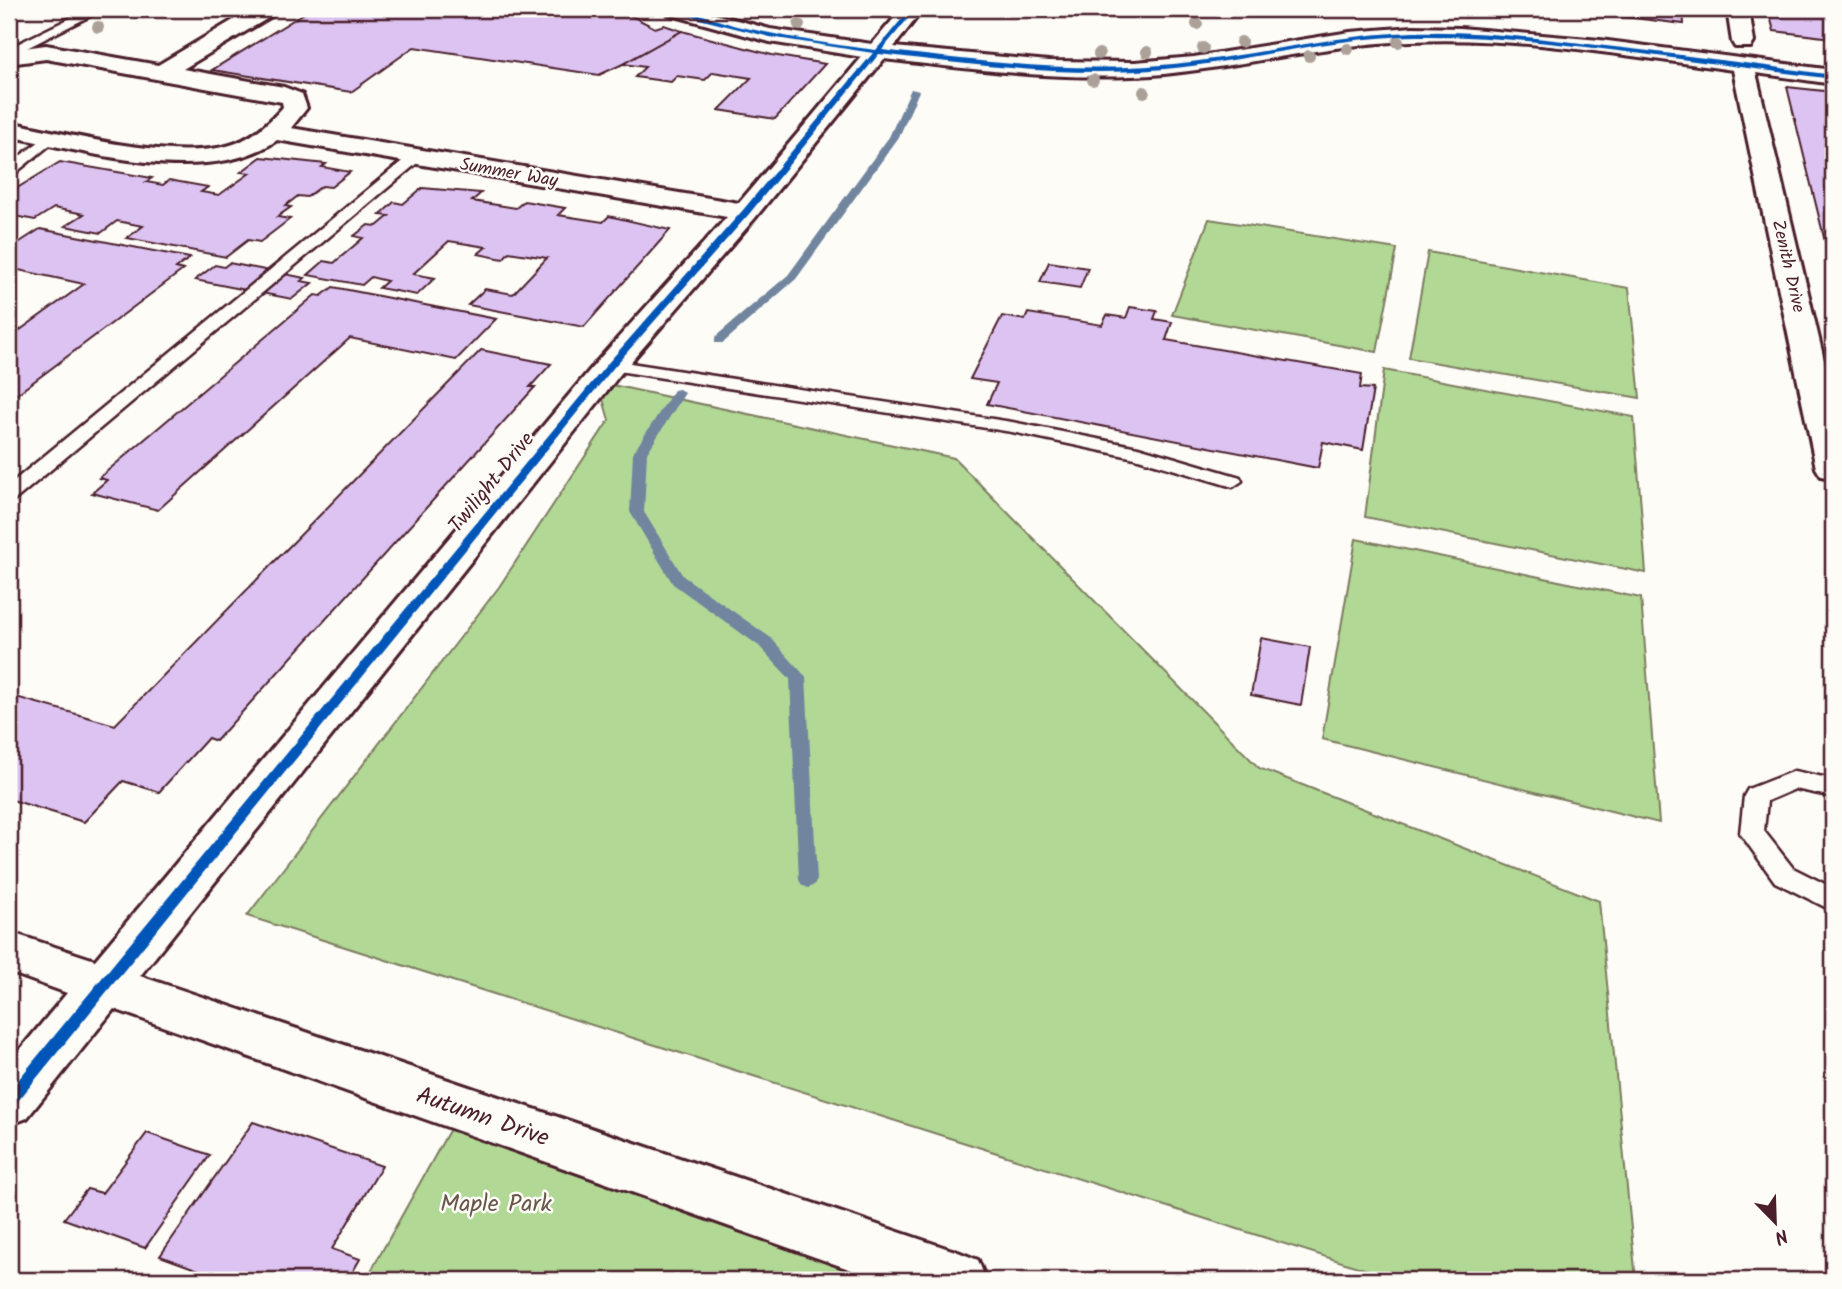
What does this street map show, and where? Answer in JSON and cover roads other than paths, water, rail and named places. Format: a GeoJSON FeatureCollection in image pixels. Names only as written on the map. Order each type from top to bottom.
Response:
{"type":"FeatureCollection","features":[{"type":"Feature","properties":{"kind":"street"},"geometry":{"type":"LineString","coordinates":[[162,72],[267,9]]}},
{"type":"Feature","properties":{"kind":"street"},"geometry":{"type":"LineString","coordinates":[[676,9],[696,17],[790,38],[879,53],[1003,65],[1159,68],[1217,62],[1363,36],[1741,34],[1769,45]]}},
{"type":"Feature","properties":{"kind":"street","name":"Twilight Drive"},"geometry":{"type":"LineString","coordinates":[[9,1101],[611,365],[746,212],[914,9]]}},
{"type":"Feature","properties":{"kind":"street"},"geometry":{"type":"LineString","coordinates":[[1715,38],[1741,34],[1833,76]]}},
{"type":"Feature","properties":{"kind":"street","name":"Zenith Drive"},"geometry":{"type":"LineString","coordinates":[[1741,34],[1826,396],[1833,468]]}},
{"type":"Feature","properties":{"kind":"street"},"geometry":{"type":"LineString","coordinates":[[9,55],[46,52],[285,94],[294,99],[295,108],[289,118],[272,132],[238,151],[204,159],[180,159],[9,130]]}},
{"type":"Feature","properties":{"kind":"street","name":"Summer Way"},"geometry":{"type":"LineString","coordinates":[[272,132],[746,212]]}},
{"type":"Feature","properties":{"kind":"street","name":"Autumn Drive"},"geometry":{"type":"LineString","coordinates":[[9,952],[958,1280]]}},
{"type":"Feature","properties":{"kind":"lane"},"geometry":{"type":"LineString","coordinates":[[9,55],[98,9]]}},
{"type":"Feature","properties":{"kind":"lane"},"geometry":{"type":"LineString","coordinates":[[9,171],[51,137]]}},
{"type":"Feature","properties":{"kind":"lane"},"geometry":{"type":"LineString","coordinates":[[9,495],[417,156]]}},
{"type":"Feature","properties":{"kind":"lane"},"geometry":{"type":"LineString","coordinates":[[611,365],[1012,426],[1138,453],[1233,481]]}},
{"type":"Feature","properties":{"kind":"lane"},"geometry":{"type":"LineString","coordinates":[[1833,788],[1794,780],[1756,796],[1752,833],[1784,875],[1833,900]]}},
{"type":"Feature","properties":{"kind":"waterway"},"geometry":{"type":"LineString","coordinates":[[719,340],[792,277],[894,137],[914,91]]}},
{"type":"Feature","properties":{"kind":"waterway"},"geometry":{"type":"LineString","coordinates":[[679,393],[640,453],[637,512],[678,580],[765,642],[798,677],[808,880]]}},
{"type":"Feature","properties":{"kind":"park label","name":"Maple Park"},"geometry":{"type":"Point","coordinates":[496,1203]}}]}
